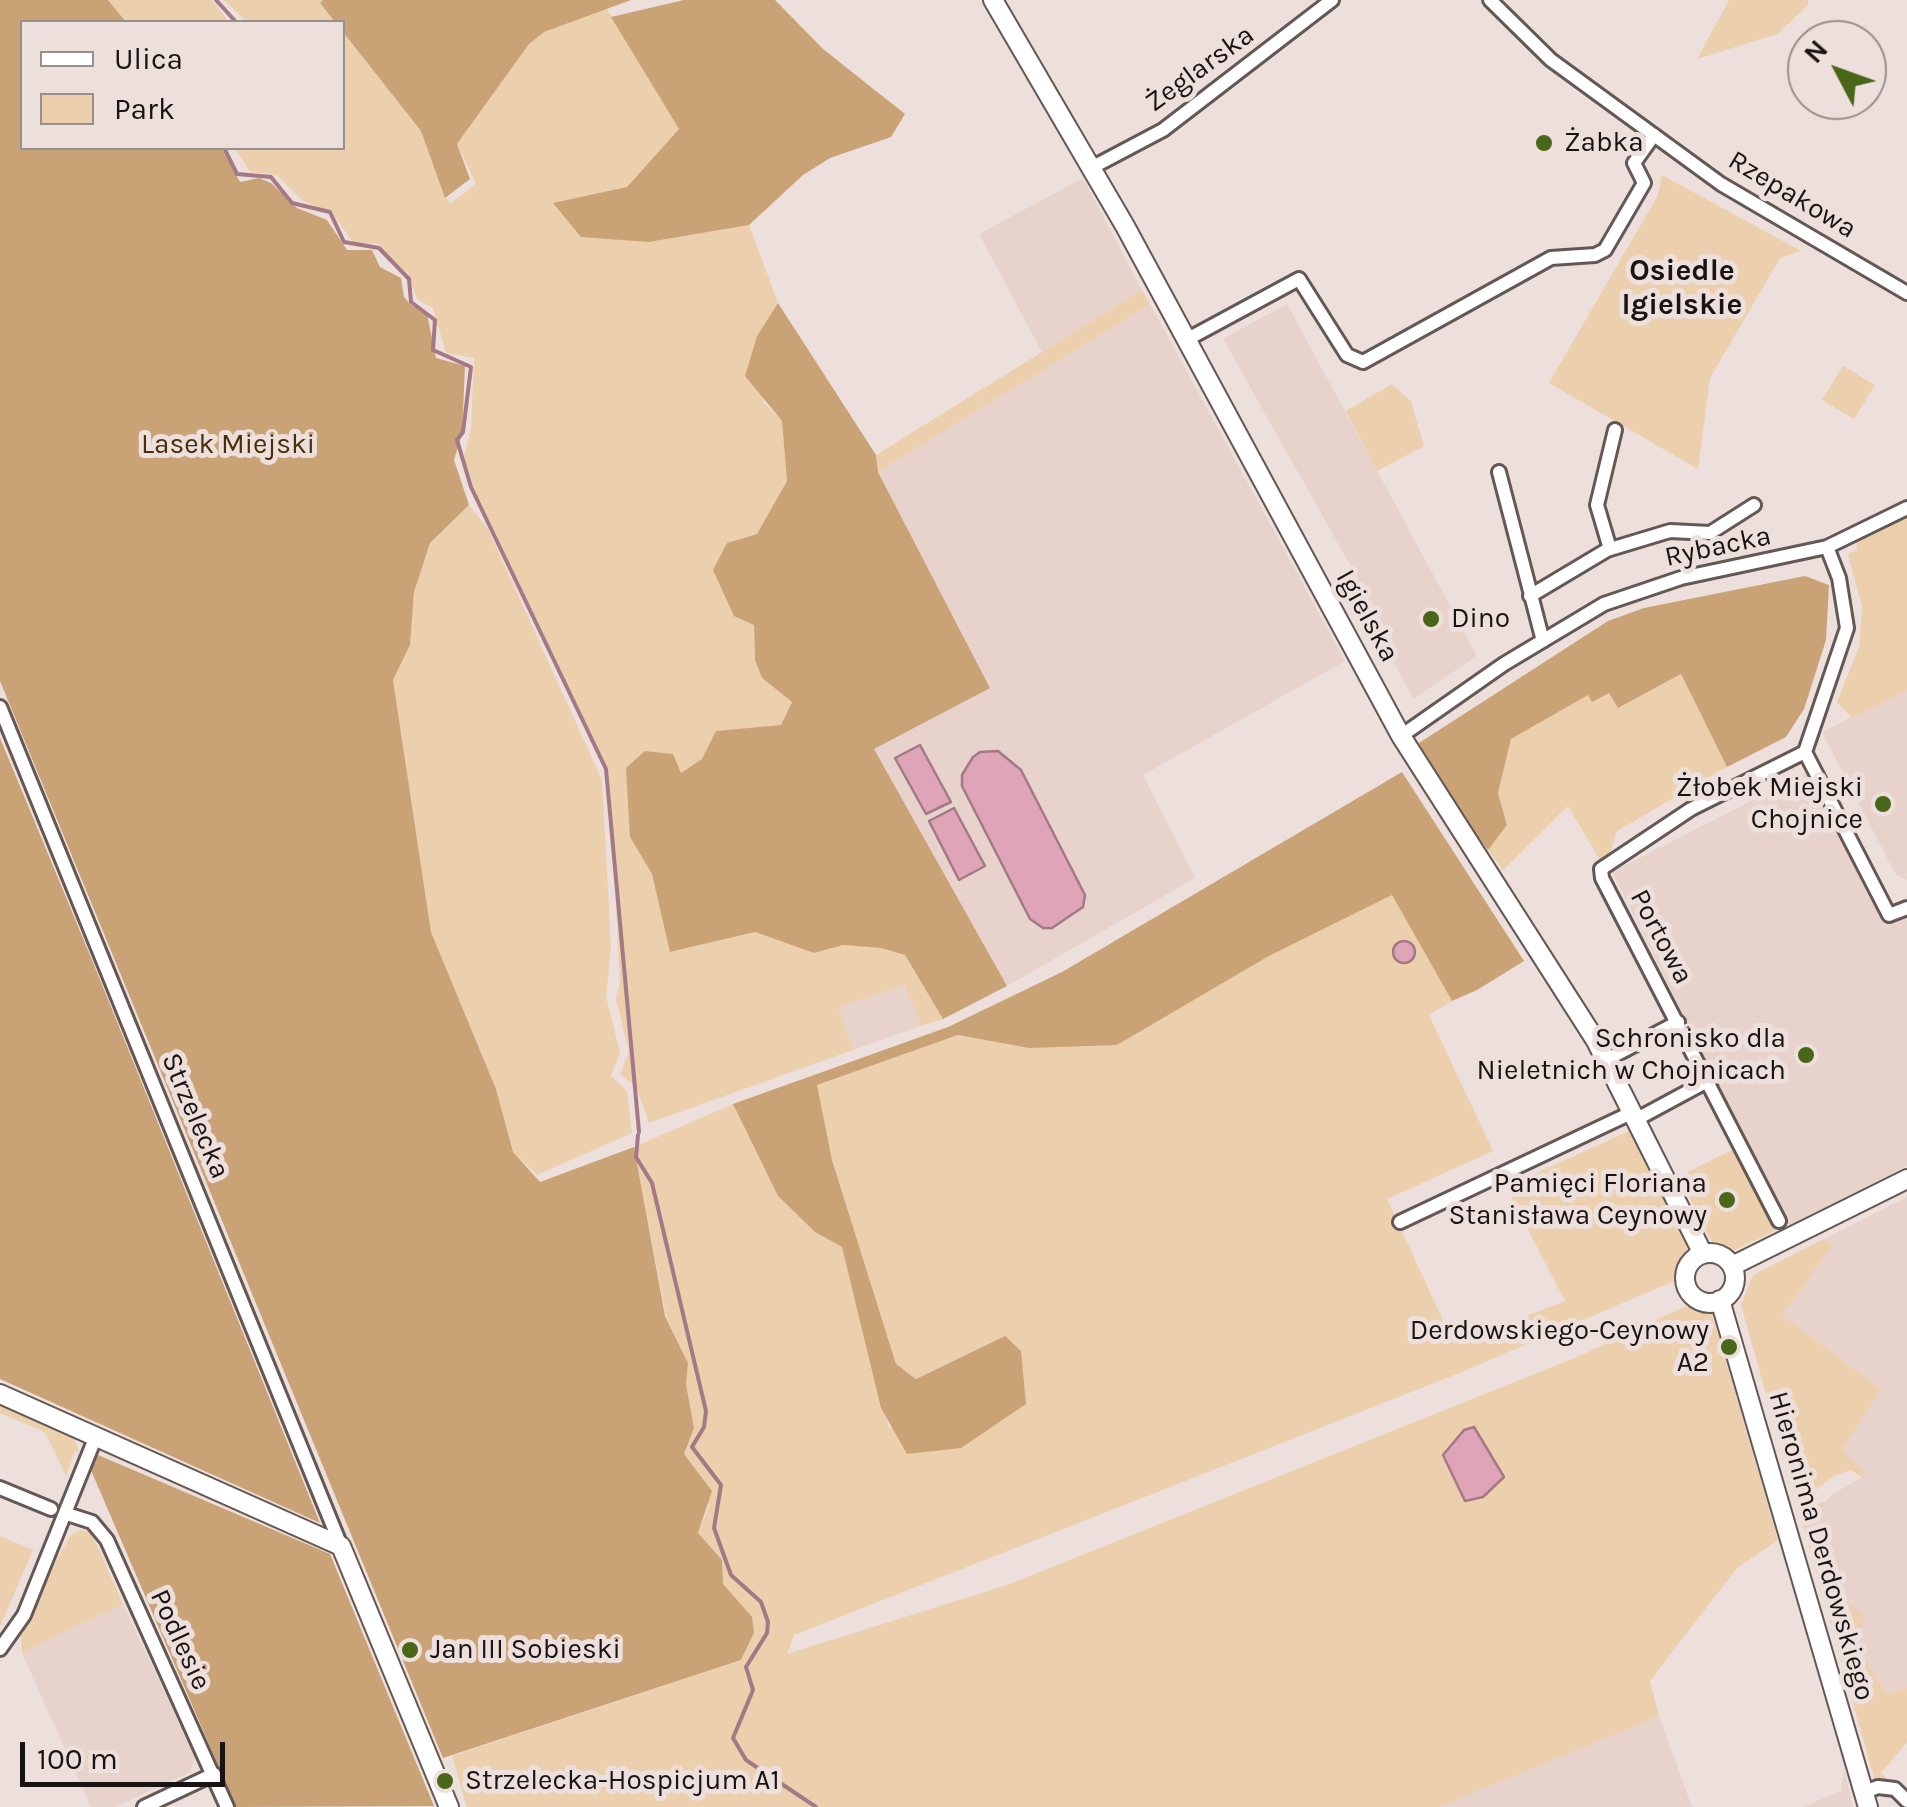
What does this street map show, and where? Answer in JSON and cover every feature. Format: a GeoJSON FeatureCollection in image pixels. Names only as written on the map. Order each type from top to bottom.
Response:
{"type":"FeatureCollection","features":[{"type":"Feature","properties":{"kind":"street","name":"Igielska"},"geometry":{"type":"LineString","coordinates":[[993,0],[1091,168],[1401,736],[1606,1060],[1703,1254]]}},
{"type":"Feature","properties":{"kind":"street","name":"Żeglarska"},"geometry":{"type":"LineString","coordinates":[[1091,168],[1163,130],[1332,0]]}},
{"type":"Feature","properties":{"kind":"street","name":"Rzepakowa"},"geometry":{"type":"LineString","coordinates":[[1490,0],[1552,60],[1654,135],[1768,214],[1907,293]]}},
{"type":"Feature","properties":{"kind":"street"},"geometry":{"type":"LineString","coordinates":[[1186,340],[1299,279],[1347,355],[1363,362],[1551,258],[1595,255],[1605,250],[1642,186],[1634,163],[1654,135]]}},
{"type":"Feature","properties":{"kind":"street"},"geometry":{"type":"LineString","coordinates":[[1610,549],[1597,505],[1615,430]]}},
{"type":"Feature","properties":{"kind":"street"},"geometry":{"type":"LineString","coordinates":[[1499,472],[1543,641]]}},
{"type":"Feature","properties":{"kind":"street"},"geometry":{"type":"LineString","coordinates":[[1530,596],[1610,549],[1670,530],[1710,532],[1754,505]]}},
{"type":"Feature","properties":{"kind":"street","name":"Rybacka"},"geometry":{"type":"LineString","coordinates":[[1401,736],[1604,604],[1640,590],[1827,547],[1907,508]]}},
{"type":"Feature","properties":{"kind":"street"},"geometry":{"type":"LineString","coordinates":[[1827,547],[1840,578],[1847,628],[1805,752],[1890,915],[1907,908]]}},
{"type":"Feature","properties":{"kind":"street","name":"Strzelecka"},"geometry":{"type":"LineString","coordinates":[[0,707],[449,1807]]}},
{"type":"Feature","properties":{"kind":"street","name":"Portowa"},"geometry":{"type":"LineString","coordinates":[[1779,1220],[1712,1078],[1602,878],[1602,869],[1691,809],[1805,752]]}},
{"type":"Feature","properties":{"kind":"street","name":"Portowa"},"geometry":{"type":"LineString","coordinates":[[1606,1060],[1678,1022]]}},
{"type":"Feature","properties":{"kind":"street"},"geometry":{"type":"LineString","coordinates":[[1400,1222],[1712,1078]]}},
{"type":"Feature","properties":{"kind":"street"},"geometry":{"type":"LineString","coordinates":[[1732,1266],[1907,1179]]}},
{"type":"Feature","properties":{"kind":"street"},"geometry":{"type":"LineString","coordinates":[[1703,1254],[1723,1256],[1732,1266],[1735,1282],[1720,1300],[1698,1300],[1687,1285],[1690,1263],[1703,1254]]}},
{"type":"Feature","properties":{"kind":"street","name":"Hieronima Derdowskiego"},"geometry":{"type":"LineString","coordinates":[[1720,1300],[1866,1799]]}},
{"type":"Feature","properties":{"kind":"street"},"geometry":{"type":"LineString","coordinates":[[0,1394],[341,1546]]}},
{"type":"Feature","properties":{"kind":"street"},"geometry":{"type":"LineString","coordinates":[[0,1650],[16,1630],[96,1436]]}},
{"type":"Feature","properties":{"kind":"street"},"geometry":{"type":"LineString","coordinates":[[0,1488],[50,1509]]}},
{"type":"Feature","properties":{"kind":"street","name":"Podlesie"},"geometry":{"type":"LineString","coordinates":[[67,1514],[92,1522],[107,1540],[227,1807]]}},
{"type":"Feature","properties":{"kind":"street"},"geometry":{"type":"LineString","coordinates":[[144,1807],[214,1774]]}},
{"type":"Feature","properties":{"kind":"street"},"geometry":{"type":"LineString","coordinates":[[1866,1799],[1878,1787],[1895,1790],[1907,1801]]}},
{"type":"Feature","properties":{"kind":"shaded area"},"geometry":{"type":"Polygon","coordinates":[[[1083,178],[1142,290],[1042,352],[979,234],[1083,178]]]}},
{"type":"Feature","properties":{"kind":"shaded area"},"geometry":{"type":"Polygon","coordinates":[[[1150,304],[1345,661],[1143,775],[1195,878],[1007,986],[874,749],[990,687],[878,472],[1150,304]]]}},
{"type":"Feature","properties":{"kind":"shaded area"},"geometry":{"type":"Polygon","coordinates":[[[1287,304],[1477,656],[1413,699],[1383,642],[1358,579],[1223,339],[1287,304]]]}},
{"type":"Feature","properties":{"kind":"shaded area","name":"Żłobek Miejski Chojnice"},"geometry":{"type":"Polygon","coordinates":[[[1907,690],[1907,880],[1896,875],[1822,732],[1907,690]]]}},
{"type":"Feature","properties":{"kind":"shaded area"},"geometry":{"type":"Polygon","coordinates":[[[920,745],[951,802],[926,814],[895,758],[920,745]]]}},
{"type":"Feature","properties":{"kind":"shaded area"},"geometry":{"type":"Polygon","coordinates":[[[998,751],[1021,770],[1085,895],[1083,907],[1052,928],[1043,928],[1030,919],[962,786],[962,775],[973,757],[980,752],[998,751]]]}},
{"type":"Feature","properties":{"kind":"shaded area","name":"Schronisko dla Nieletnich w Chojnicach"},"geometry":{"type":"Polygon","coordinates":[[[1808,772],[1885,925],[1907,916],[1907,1166],[1790,1226],[1612,872],[1808,772]]]}},
{"type":"Feature","properties":{"kind":"shaded area"},"geometry":{"type":"Polygon","coordinates":[[[954,808],[985,866],[959,880],[929,821],[954,808]]]}},
{"type":"Feature","properties":{"kind":"shaded area"},"geometry":{"type":"Polygon","coordinates":[[[1404,941],[1412,944],[1412,960],[1404,963],[1396,960],[1393,952],[1396,944],[1404,941]]]}},
{"type":"Feature","properties":{"kind":"shaded area"},"geometry":{"type":"Polygon","coordinates":[[[905,985],[921,1026],[853,1050],[838,1008],[905,985]]]}},
{"type":"Feature","properties":{"kind":"shaded area"},"geometry":{"type":"Polygon","coordinates":[[[1907,1197],[1907,1688],[1888,1694],[1861,1656],[1849,1650],[1864,1617],[1845,1599],[1815,1549],[1810,1521],[1831,1495],[1866,1475],[1842,1450],[1881,1389],[1782,1315],[1831,1246],[1824,1239],[1907,1197]]]}},
{"type":"Feature","properties":{"kind":"shaded area"},"geometry":{"type":"Polygon","coordinates":[[[1474,1427],[1504,1477],[1483,1497],[1465,1501],[1443,1455],[1464,1430],[1474,1427]]]}},
{"type":"Feature","properties":{"kind":"shaded area"},"geometry":{"type":"Polygon","coordinates":[[[123,1604],[195,1758],[190,1772],[115,1807],[91,1807],[22,1653],[123,1604]]]}},
{"type":"Feature","properties":{"kind":"shaded area"},"geometry":{"type":"Polygon","coordinates":[[[1659,1716],[1692,1807],[1438,1805],[1659,1716]]]}},
{"type":"Feature","properties":{"kind":"shaded area"},"geometry":{"type":"Polygon","coordinates":[[[1844,1769],[1853,1807],[1803,1807],[1841,1791],[1844,1769]]]}},
{"type":"Feature","properties":{"kind":"green space","name":"Lasek Miejski"},"geometry":{"type":"Polygon","coordinates":[[[0,0],[108,0],[124,20],[20,20],[20,150],[222,150],[240,182],[259,178],[271,183],[297,208],[327,220],[347,250],[372,250],[380,267],[401,278],[404,297],[427,314],[436,358],[465,366],[462,433],[454,460],[469,505],[430,543],[414,592],[410,645],[393,680],[431,932],[496,1089],[513,1152],[540,1182],[634,1147],[665,1316],[688,1363],[686,1384],[694,1428],[684,1454],[712,1491],[698,1533],[722,1560],[723,1584],[752,1617],[754,1633],[741,1660],[443,1758],[0,681],[0,0]]]}},
{"type":"Feature","properties":{"kind":"green space"},"geometry":{"type":"Polygon","coordinates":[[[108,0],[212,0],[227,20],[124,20],[108,0]]]}},
{"type":"Feature","properties":{"kind":"green space"},"geometry":{"type":"Polygon","coordinates":[[[224,0],[323,0],[320,3],[333,20],[245,20],[224,0]]]}},
{"type":"Feature","properties":{"kind":"green space"},"geometry":{"type":"Polygon","coordinates":[[[631,0],[544,32],[529,44],[457,144],[470,179],[445,198],[421,131],[345,35],[345,20],[333,20],[320,3],[631,0]]]}},
{"type":"Feature","properties":{"kind":"green space"},"geometry":{"type":"Polygon","coordinates":[[[684,0],[775,0],[823,49],[905,114],[891,137],[830,158],[803,175],[749,225],[649,242],[581,237],[553,203],[627,187],[679,129],[611,17],[684,0]]]}},
{"type":"Feature","properties":{"kind":"green space"},"geometry":{"type":"Polygon","coordinates":[[[1729,0],[1808,0],[1808,5],[1787,20],[1777,34],[1697,59],[1729,0]]]}},
{"type":"Feature","properties":{"kind":"green space"},"geometry":{"type":"Polygon","coordinates":[[[605,6],[679,129],[627,187],[553,204],[649,242],[749,225],[778,303],[757,336],[763,402],[782,421],[787,481],[757,534],[727,543],[721,560],[754,625],[755,660],[762,678],[792,702],[781,725],[760,729],[681,773],[630,837],[652,874],[671,952],[755,932],[814,953],[843,945],[881,948],[905,955],[943,1019],[921,1026],[905,985],[838,1008],[853,1050],[649,1123],[636,1087],[620,1074],[629,1052],[616,999],[620,983],[609,772],[474,488],[464,457],[471,428],[474,358],[446,353],[433,308],[417,299],[408,272],[387,260],[380,244],[353,243],[333,213],[303,201],[277,175],[250,172],[236,150],[345,150],[345,35],[421,131],[445,197],[451,203],[476,184],[457,144],[529,44],[544,32],[605,6]]]}},
{"type":"Feature","properties":{"kind":"green space"},"geometry":{"type":"Polygon","coordinates":[[[1662,175],[1801,251],[1780,258],[1710,378],[1698,469],[1549,383],[1658,195],[1662,175]]]}},
{"type":"Feature","properties":{"kind":"green space"},"geometry":{"type":"Polygon","coordinates":[[[1142,290],[1150,304],[878,472],[876,455],[1142,290]]]}},
{"type":"Feature","properties":{"kind":"green space"},"geometry":{"type":"Polygon","coordinates":[[[778,303],[876,455],[878,472],[990,688],[874,749],[1007,986],[943,1019],[905,955],[881,948],[843,945],[814,953],[755,932],[670,952],[652,874],[630,837],[626,768],[645,751],[673,754],[681,773],[702,759],[716,731],[781,725],[792,702],[762,678],[755,660],[754,625],[734,616],[713,570],[727,543],[757,534],[787,481],[782,421],[745,376],[757,336],[778,303]]]}},
{"type":"Feature","properties":{"kind":"green space"},"geometry":{"type":"Polygon","coordinates":[[[1843,366],[1875,385],[1854,419],[1822,400],[1843,366]]]}},
{"type":"Feature","properties":{"kind":"green space"},"geometry":{"type":"Polygon","coordinates":[[[1392,384],[1411,402],[1424,446],[1377,471],[1346,411],[1392,384]]]}},
{"type":"Feature","properties":{"kind":"green space"},"geometry":{"type":"Polygon","coordinates":[[[469,505],[488,529],[602,780],[611,947],[606,997],[620,1052],[611,1076],[627,1091],[632,1133],[537,1175],[513,1152],[496,1089],[431,932],[393,680],[410,645],[414,592],[430,543],[469,505]]]}},
{"type":"Feature","properties":{"kind":"green space"},"geometry":{"type":"Polygon","coordinates":[[[1907,516],[1907,690],[1852,718],[1837,702],[1859,647],[1862,607],[1848,554],[1857,549],[1856,541],[1907,516]]]}},
{"type":"Feature","properties":{"kind":"green space"},"geometry":{"type":"Polygon","coordinates":[[[1805,576],[1829,585],[1826,640],[1804,709],[1786,737],[1727,767],[1681,674],[1618,708],[1609,693],[1592,702],[1588,695],[1511,739],[1498,793],[1507,825],[1488,850],[1449,798],[1419,743],[1608,621],[1644,608],[1805,576]]]}},
{"type":"Feature","properties":{"kind":"green space"},"geometry":{"type":"Polygon","coordinates":[[[1681,674],[1727,767],[1617,831],[1610,854],[1600,860],[1568,806],[1503,870],[1488,850],[1507,825],[1498,793],[1511,739],[1589,694],[1609,692],[1618,708],[1681,674]]]}},
{"type":"Feature","properties":{"kind":"green space"},"geometry":{"type":"Polygon","coordinates":[[[0,738],[92,960],[320,1523],[0,1379],[0,738]]]}},
{"type":"Feature","properties":{"kind":"green space"},"geometry":{"type":"Polygon","coordinates":[[[1402,772],[1524,961],[1477,990],[1452,1001],[1392,895],[1267,957],[1117,1045],[1029,1048],[958,1035],[817,1085],[832,1160],[896,1364],[916,1379],[1005,1336],[1021,1351],[1026,1404],[961,1448],[907,1454],[881,1408],[842,1247],[815,1232],[778,1196],[733,1104],[948,1027],[1062,972],[1402,772]]]}},
{"type":"Feature","properties":{"kind":"green space"},"geometry":{"type":"Polygon","coordinates":[[[1392,895],[1452,1001],[1429,1015],[1493,1151],[1387,1199],[1454,1344],[1565,1301],[1506,1187],[1629,1131],[1690,1251],[1681,1278],[1457,1374],[794,1635],[787,1654],[1007,1585],[1577,1357],[1686,1306],[1712,1314],[1778,1540],[1736,1569],[1650,1681],[1659,1716],[1439,1807],[467,1807],[452,1756],[741,1660],[754,1633],[723,1584],[722,1560],[698,1533],[709,1506],[701,1476],[683,1453],[694,1428],[686,1383],[688,1363],[666,1316],[634,1147],[733,1104],[778,1196],[815,1232],[842,1247],[889,1429],[1005,1336],[916,1379],[896,1364],[832,1160],[816,1085],[958,1035],[1029,1048],[1267,957],[1392,895]]]}},
{"type":"Feature","properties":{"kind":"green space"},"geometry":{"type":"Polygon","coordinates":[[[1748,1142],[1789,1224],[1726,1254],[1713,1244],[1686,1191],[1684,1174],[1748,1142]]]}},
{"type":"Feature","properties":{"kind":"green space"},"geometry":{"type":"Polygon","coordinates":[[[1824,1239],[1832,1246],[1782,1315],[1881,1389],[1842,1450],[1867,1475],[1862,1477],[1851,1470],[1834,1476],[1797,1504],[1741,1305],[1753,1275],[1824,1239]]]}},
{"type":"Feature","properties":{"kind":"green space"},"geometry":{"type":"Polygon","coordinates":[[[0,1401],[74,1437],[79,1452],[75,1451],[66,1476],[45,1432],[0,1413],[0,1401]]]}},
{"type":"Feature","properties":{"kind":"green space"},"geometry":{"type":"Polygon","coordinates":[[[98,1455],[330,1554],[434,1806],[236,1807],[90,1468],[98,1455]]]}},
{"type":"Feature","properties":{"kind":"green space"},"geometry":{"type":"Polygon","coordinates":[[[1826,1501],[1811,1521],[1815,1549],[1845,1599],[1865,1617],[1849,1650],[1861,1656],[1888,1694],[1907,1688],[1907,1742],[1881,1773],[1890,1782],[1875,1781],[1799,1511],[1826,1501]]]}},
{"type":"Feature","properties":{"kind":"green space"},"geometry":{"type":"Polygon","coordinates":[[[80,1530],[91,1532],[123,1604],[22,1653],[21,1635],[57,1559],[71,1535],[80,1530]]]}},
{"type":"Feature","properties":{"kind":"green space"},"geometry":{"type":"Polygon","coordinates":[[[0,1536],[33,1550],[0,1627],[0,1536]]]}},
{"type":"Feature","properties":{"kind":"waterway"},"geometry":{"type":"LineString","coordinates":[[216,0],[234,20]]}},
{"type":"Feature","properties":{"kind":"waterway"},"geometry":{"type":"LineString","coordinates":[[225,150],[237,174],[271,177],[292,203],[330,212],[344,242],[379,248],[409,279],[411,302],[435,320],[433,350],[471,367],[463,432],[457,440],[471,487],[606,769],[639,1132]]}},
{"type":"Feature","properties":{"kind":"waterway"},"geometry":{"type":"LineString","coordinates":[[638,1135],[636,1157],[652,1183],[706,1411],[704,1427],[692,1447],[721,1485],[714,1528],[731,1575],[761,1602],[768,1622],[767,1633],[746,1667],[753,1690],[733,1738],[746,1760],[816,1807]]}},
{"type":"Feature","properties":{"kind":"place","name":"Żabka"},"geometry":{"type":"Point","coordinates":[1544,143]}},
{"type":"Feature","properties":{"kind":"place","name":"Dino"},"geometry":{"type":"Point","coordinates":[1431,619]}},
{"type":"Feature","properties":{"kind":"place","name":"Żłobek Miejski Chojnice"},"geometry":{"type":"Point","coordinates":[1883,804]}},
{"type":"Feature","properties":{"kind":"place","name":"Schronisko dla Nieletnich w Chojnicach"},"geometry":{"type":"Point","coordinates":[1806,1055]}},
{"type":"Feature","properties":{"kind":"place","name":"Pamięci Floriana Stanisława Ceynowy"},"geometry":{"type":"Point","coordinates":[1727,1200]}},
{"type":"Feature","properties":{"kind":"place","name":"Derdowskiego-Ceynowy A2"},"geometry":{"type":"Point","coordinates":[1729,1347]}},
{"type":"Feature","properties":{"kind":"place","name":"Jan III Sobieski"},"geometry":{"type":"Point","coordinates":[410,1650]}},
{"type":"Feature","properties":{"kind":"place","name":"Strzelecka-Hospicjum A1"},"geometry":{"type":"Point","coordinates":[445,1781]}},
{"type":"Feature","properties":{"kind":"district","name":"Osiedle Igielskie"},"geometry":{"type":"Point","coordinates":[1682,288]}}]}
